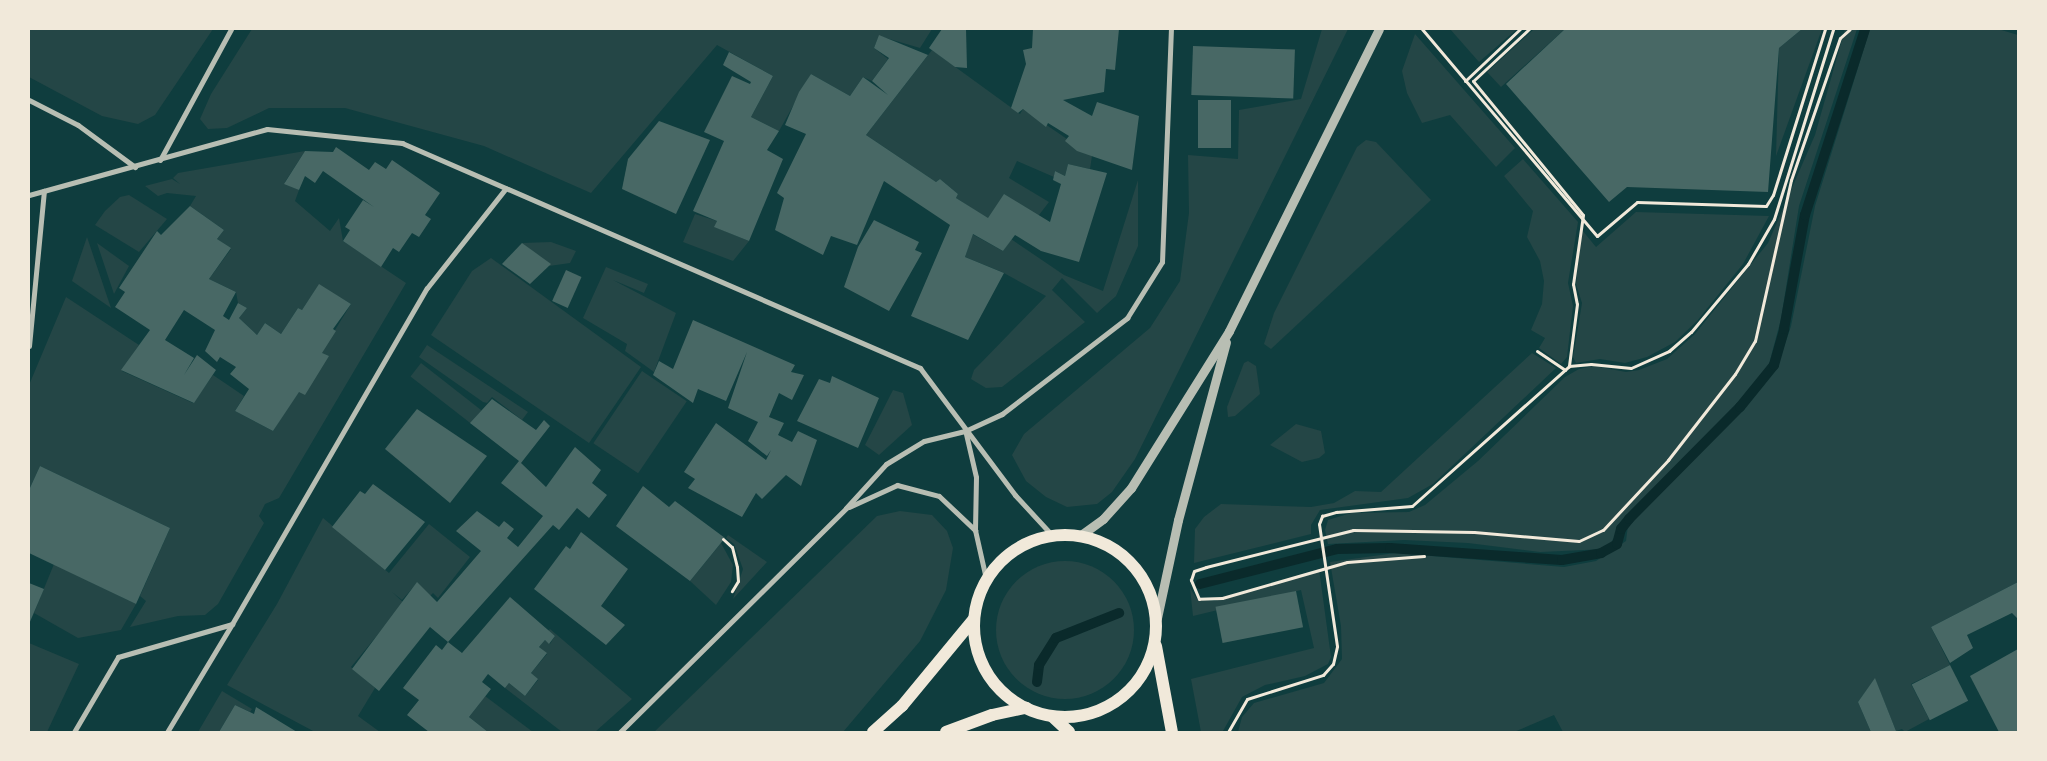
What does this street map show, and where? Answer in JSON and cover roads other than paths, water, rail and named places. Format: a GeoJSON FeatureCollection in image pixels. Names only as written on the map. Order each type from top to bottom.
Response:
{"type":"FeatureCollection","features":[{"type":"Feature","properties":{"kind":"main road"},"geometry":{"type":"LineString","coordinates":[[1051,534],[1081,535],[1110,545],[1133,564],[1150,589],[1157,618],[1155,644],[1146,670],[1129,692],[1107,708],[1081,716],[1053,717],[1026,708],[1003,693],[986,672],[976,646],[974,619],[986,579],[1002,558],[1025,543],[1051,534]]}},
{"type":"Feature","properties":{"kind":"main road"},"geometry":{"type":"LineString","coordinates":[[873,732],[902,706],[974,619]]}},
{"type":"Feature","properties":{"kind":"main road"},"geometry":{"type":"LineString","coordinates":[[1155,644],[1172,732]]}},
{"type":"Feature","properties":{"kind":"main road"},"geometry":{"type":"LineString","coordinates":[[946,732],[992,715],[1026,708]]}},
{"type":"Feature","properties":{"kind":"main road"},"geometry":{"type":"LineString","coordinates":[[1053,717],[1069,732]]}},
{"type":"Feature","properties":{"kind":"street"},"geometry":{"type":"LineString","coordinates":[[160,160],[231,29]]}},
{"type":"Feature","properties":{"kind":"street"},"geometry":{"type":"LineString","coordinates":[[620,732],[846,508],[886,464],[924,441],[965,431],[1002,414],[1127,318],[1162,262],[1171,29]]}},
{"type":"Feature","properties":{"kind":"street"},"geometry":{"type":"LineString","coordinates":[[1081,535],[1102,518],[1131,488],[1229,331],[1379,29]]}},
{"type":"Feature","properties":{"kind":"street"},"geometry":{"type":"LineString","coordinates":[[29,100],[78,125],[135,167]]}},
{"type":"Feature","properties":{"kind":"street"},"geometry":{"type":"LineString","coordinates":[[29,195],[267,129],[402,143],[920,368],[965,431],[1051,534]]}},
{"type":"Feature","properties":{"kind":"street"},"geometry":{"type":"LineString","coordinates":[[167,732],[232,624],[427,288],[506,188]]}},
{"type":"Feature","properties":{"kind":"street"},"geometry":{"type":"LineString","coordinates":[[29,346],[44,191]]}},
{"type":"Feature","properties":{"kind":"street"},"geometry":{"type":"LineString","coordinates":[[1157,618],[1178,520],[1229,331]]}},
{"type":"Feature","properties":{"kind":"street"},"geometry":{"type":"LineString","coordinates":[[965,431],[976,476],[975,530],[986,579]]}},
{"type":"Feature","properties":{"kind":"street"},"geometry":{"type":"LineString","coordinates":[[846,508],[896,485],[939,496],[975,530]]}},
{"type":"Feature","properties":{"kind":"street"},"geometry":{"type":"LineString","coordinates":[[74,732],[118,657],[232,624]]}},
{"type":"Feature","properties":{"kind":"waterway"},"geometry":{"type":"LineString","coordinates":[[1200,584],[1337,549],[1390,548],[1562,560],[1601,553],[1617,544],[1621,529],[1629,519],[1740,407],[1774,365],[1784,329],[1805,215],[1865,29]]}},
{"type":"Feature","properties":{"kind":"waterway"},"geometry":{"type":"LineString","coordinates":[[1037,682],[1039,665],[1056,638],[1119,613]]}}]}
